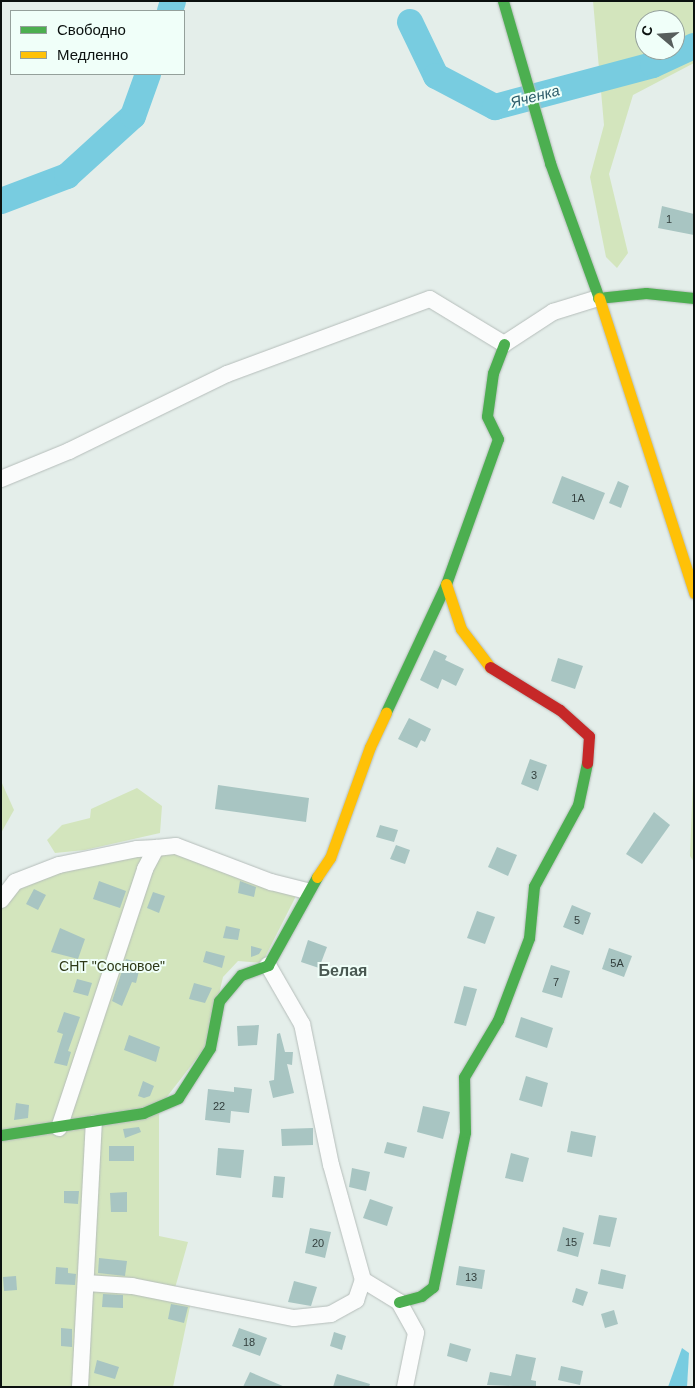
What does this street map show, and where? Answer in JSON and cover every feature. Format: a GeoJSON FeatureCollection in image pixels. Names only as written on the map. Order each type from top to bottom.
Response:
{"type":"FeatureCollection","features":[{"type":"Feature","properties":{"kind":"street"},"geometry":{"type":"LineString","coordinates":[[503,1],[550,163],[620,358],[694,593]]}},
{"type":"Feature","properties":{"kind":"street"},"geometry":{"type":"LineString","coordinates":[[1,1135],[94,1124],[143,1113],[178,1098],[210,1048],[219,1001],[240,975],[268,965],[307,891],[330,858],[370,746],[446,584],[498,439],[487,416],[493,373],[504,344],[553,312],[598,298],[646,293],[694,298]]}},
{"type":"Feature","properties":{"kind":"street"},"geometry":{"type":"LineString","coordinates":[[1,479],[69,450],[227,374],[430,299],[504,344]]}},
{"type":"Feature","properties":{"kind":"street"},"geometry":{"type":"LineString","coordinates":[[400,1302],[421,1296],[432,1287],[465,1132],[464,1077],[498,1020],[529,938],[534,886],[578,805],[587,766],[589,736],[560,710],[485,664],[461,629],[446,584]]}},
{"type":"Feature","properties":{"kind":"street"},"geometry":{"type":"LineString","coordinates":[[1,900],[16,882],[59,865],[136,849],[176,846],[271,882],[307,891]]}},
{"type":"Feature","properties":{"kind":"street"},"geometry":{"type":"LineString","coordinates":[[59,1128],[145,868],[156,848]]}},
{"type":"Feature","properties":{"kind":"street"},"geometry":{"type":"LineString","coordinates":[[86,1283],[141,1287],[294,1318],[330,1314],[356,1300],[362,1280],[331,1165],[302,1024],[268,965]]}},
{"type":"Feature","properties":{"kind":"street"},"geometry":{"type":"LineString","coordinates":[[80,1387],[94,1124]]}},
{"type":"Feature","properties":{"kind":"street"},"geometry":{"type":"LineString","coordinates":[[362,1280],[400,1302],[416,1333],[405,1387]]}},
{"type":"Feature","properties":{"kind":"green space"},"geometry":{"type":"Polygon","coordinates":[[[593,1],[694,1],[694,63],[633,95],[609,174],[628,253],[617,268],[606,257],[590,177],[604,125],[593,1]]]}},
{"type":"Feature","properties":{"kind":"green space"},"geometry":{"type":"Polygon","coordinates":[[[694,753],[694,862],[690,856],[694,753]]]}},
{"type":"Feature","properties":{"kind":"green space"},"geometry":{"type":"Polygon","coordinates":[[[1,781],[14,810],[1,833],[1,781]]]}},
{"type":"Feature","properties":{"kind":"green space"},"geometry":{"type":"Polygon","coordinates":[[[137,788],[162,806],[160,833],[85,850],[55,853],[47,840],[62,825],[90,818],[91,809],[137,788]]]}},
{"type":"Feature","properties":{"kind":"green space","name":"СНТ \"Сосновое\""},"geometry":{"type":"Polygon","coordinates":[[[153,842],[297,894],[262,963],[238,961],[223,977],[207,1045],[159,1107],[159,1236],[188,1242],[175,1288],[193,1292],[173,1387],[1,1387],[1,895],[26,872],[153,842]]]}},
{"type":"Feature","properties":{"kind":"water"},"geometry":{"type":"Polygon","coordinates":[[[682,1348],[689,1353],[687,1387],[668,1387],[682,1348]]]}},
{"type":"Feature","properties":{"kind":"building"},"geometry":{"type":"Polygon","coordinates":[[[662,206],[694,214],[694,235],[658,228],[662,206]]]}},
{"type":"Feature","properties":{"kind":"building"},"geometry":{"type":"Polygon","coordinates":[[[562,476],[605,493],[594,520],[552,503],[562,476]]]}},
{"type":"Feature","properties":{"kind":"building"},"geometry":{"type":"Polygon","coordinates":[[[618,481],[629,486],[621,508],[609,503],[618,481]]]}},
{"type":"Feature","properties":{"kind":"building"},"geometry":{"type":"Polygon","coordinates":[[[434,650],[447,656],[445,660],[464,669],[456,686],[442,679],[438,689],[420,680],[434,650]]]}},
{"type":"Feature","properties":{"kind":"building"},"geometry":{"type":"Polygon","coordinates":[[[558,658],[583,666],[575,689],[551,681],[558,658]]]}},
{"type":"Feature","properties":{"kind":"building"},"geometry":{"type":"Polygon","coordinates":[[[409,718],[431,729],[425,742],[421,740],[417,748],[398,739],[409,718]]]}},
{"type":"Feature","properties":{"kind":"building"},"geometry":{"type":"Polygon","coordinates":[[[530,759],[547,765],[538,791],[521,784],[530,759]]]}},
{"type":"Feature","properties":{"kind":"building"},"geometry":{"type":"Polygon","coordinates":[[[218,785],[309,798],[306,822],[215,809],[218,785]]]}},
{"type":"Feature","properties":{"kind":"building"},"geometry":{"type":"Polygon","coordinates":[[[654,812],[670,825],[642,864],[626,854],[654,812]]]}},
{"type":"Feature","properties":{"kind":"building"},"geometry":{"type":"Polygon","coordinates":[[[380,825],[398,830],[394,842],[376,837],[380,825]]]}},
{"type":"Feature","properties":{"kind":"building"},"geometry":{"type":"Polygon","coordinates":[[[396,845],[410,850],[405,864],[390,859],[396,845]]]}},
{"type":"Feature","properties":{"kind":"building"},"geometry":{"type":"Polygon","coordinates":[[[497,847],[517,855],[508,876],[488,867],[497,847]]]}},
{"type":"Feature","properties":{"kind":"building"},"geometry":{"type":"Polygon","coordinates":[[[99,881],[126,891],[120,908],[93,899],[99,881]]]}},
{"type":"Feature","properties":{"kind":"building"},"geometry":{"type":"Polygon","coordinates":[[[240,881],[256,887],[254,897],[238,893],[240,881]]]}},
{"type":"Feature","properties":{"kind":"building"},"geometry":{"type":"Polygon","coordinates":[[[34,889],[46,895],[38,910],[26,904],[34,889]]]}},
{"type":"Feature","properties":{"kind":"building"},"geometry":{"type":"Polygon","coordinates":[[[153,892],[165,896],[159,913],[147,908],[153,892]]]}},
{"type":"Feature","properties":{"kind":"building"},"geometry":{"type":"Polygon","coordinates":[[[572,905],[591,913],[583,935],[563,927],[572,905]]]}},
{"type":"Feature","properties":{"kind":"building"},"geometry":{"type":"Polygon","coordinates":[[[477,911],[495,917],[485,944],[467,938],[477,911]]]}},
{"type":"Feature","properties":{"kind":"building"},"geometry":{"type":"Polygon","coordinates":[[[226,926],[240,929],[238,940],[223,938],[226,926]]]}},
{"type":"Feature","properties":{"kind":"building"},"geometry":{"type":"Polygon","coordinates":[[[60,928],[85,939],[78,959],[51,952],[60,928]]]}},
{"type":"Feature","properties":{"kind":"building"},"geometry":{"type":"Polygon","coordinates":[[[308,940],[327,947],[319,968],[301,962],[308,940]]]}},
{"type":"Feature","properties":{"kind":"building"},"geometry":{"type":"Polygon","coordinates":[[[251,946],[262,949],[259,954],[251,957],[251,946]]]}},
{"type":"Feature","properties":{"kind":"building"},"geometry":{"type":"Polygon","coordinates":[[[609,948],[632,956],[624,977],[602,969],[609,948]]]}},
{"type":"Feature","properties":{"kind":"building"},"geometry":{"type":"Polygon","coordinates":[[[206,951],[225,956],[222,968],[203,962],[206,951]]]}},
{"type":"Feature","properties":{"kind":"building"},"geometry":{"type":"Polygon","coordinates":[[[126,959],[141,963],[136,983],[132,982],[122,1006],[112,1001],[126,959]]]}},
{"type":"Feature","properties":{"kind":"building"},"geometry":{"type":"Polygon","coordinates":[[[551,965],[570,971],[562,998],[542,992],[551,965]]]}},
{"type":"Feature","properties":{"kind":"building"},"geometry":{"type":"Polygon","coordinates":[[[77,979],[92,983],[88,996],[73,992],[77,979]]]}},
{"type":"Feature","properties":{"kind":"building"},"geometry":{"type":"Polygon","coordinates":[[[194,983],[212,988],[205,1003],[189,999],[194,983]]]}},
{"type":"Feature","properties":{"kind":"building"},"geometry":{"type":"Polygon","coordinates":[[[464,986],[477,989],[466,1026],[454,1023],[464,986]]]}},
{"type":"Feature","properties":{"kind":"building"},"geometry":{"type":"Polygon","coordinates":[[[64,1012],[80,1017],[68,1051],[71,1052],[67,1066],[54,1063],[63,1034],[57,1032],[64,1012]]]}},
{"type":"Feature","properties":{"kind":"building"},"geometry":{"type":"Polygon","coordinates":[[[521,1017],[553,1028],[547,1048],[515,1037],[521,1017]]]}},
{"type":"Feature","properties":{"kind":"building"},"geometry":{"type":"Polygon","coordinates":[[[259,1025],[257,1045],[238,1046],[237,1026],[259,1025]]]}},
{"type":"Feature","properties":{"kind":"building"},"geometry":{"type":"Polygon","coordinates":[[[280,1033],[285,1052],[293,1052],[292,1065],[287,1064],[294,1093],[273,1098],[269,1081],[274,1080],[277,1034],[280,1033]]]}},
{"type":"Feature","properties":{"kind":"building"},"geometry":{"type":"Polygon","coordinates":[[[129,1035],[160,1047],[156,1062],[124,1050],[129,1035]]]}},
{"type":"Feature","properties":{"kind":"building"},"geometry":{"type":"Polygon","coordinates":[[[526,1076],[548,1083],[542,1107],[519,1100],[526,1076]]]}},
{"type":"Feature","properties":{"kind":"building"},"geometry":{"type":"Polygon","coordinates":[[[143,1081],[154,1086],[150,1096],[144,1098],[138,1096],[143,1081]]]}},
{"type":"Feature","properties":{"kind":"building"},"geometry":{"type":"Polygon","coordinates":[[[234,1087],[252,1089],[249,1113],[231,1111],[230,1123],[205,1120],[208,1089],[234,1092],[234,1087]]]}},
{"type":"Feature","properties":{"kind":"building"},"geometry":{"type":"Polygon","coordinates":[[[16,1103],[29,1105],[28,1118],[14,1120],[16,1103]]]}},
{"type":"Feature","properties":{"kind":"building"},"geometry":{"type":"Polygon","coordinates":[[[423,1106],[450,1112],[443,1139],[417,1132],[423,1106]]]}},
{"type":"Feature","properties":{"kind":"building"},"geometry":{"type":"Polygon","coordinates":[[[139,1127],[141,1132],[125,1138],[123,1129],[139,1127]]]}},
{"type":"Feature","properties":{"kind":"building"},"geometry":{"type":"Polygon","coordinates":[[[313,1128],[313,1145],[282,1146],[281,1129],[313,1128]]]}},
{"type":"Feature","properties":{"kind":"building"},"geometry":{"type":"Polygon","coordinates":[[[571,1131],[596,1136],[592,1157],[567,1152],[571,1131]]]}},
{"type":"Feature","properties":{"kind":"building"},"geometry":{"type":"Polygon","coordinates":[[[387,1142],[407,1147],[404,1158],[384,1153],[387,1142]]]}},
{"type":"Feature","properties":{"kind":"building"},"geometry":{"type":"Polygon","coordinates":[[[109,1146],[134,1146],[134,1161],[109,1161],[109,1146]]]}},
{"type":"Feature","properties":{"kind":"building"},"geometry":{"type":"Polygon","coordinates":[[[218,1148],[244,1150],[241,1178],[216,1175],[218,1148]]]}},
{"type":"Feature","properties":{"kind":"building"},"geometry":{"type":"Polygon","coordinates":[[[511,1153],[529,1158],[523,1182],[505,1178],[511,1153]]]}},
{"type":"Feature","properties":{"kind":"building"},"geometry":{"type":"Polygon","coordinates":[[[352,1168],[370,1172],[366,1191],[349,1187],[352,1168]]]}},
{"type":"Feature","properties":{"kind":"building"},"geometry":{"type":"Polygon","coordinates":[[[274,1176],[285,1177],[283,1198],[272,1197],[274,1176]]]}},
{"type":"Feature","properties":{"kind":"building"},"geometry":{"type":"Polygon","coordinates":[[[64,1191],[79,1191],[78,1204],[64,1203],[64,1191]]]}},
{"type":"Feature","properties":{"kind":"building"},"geometry":{"type":"Polygon","coordinates":[[[127,1192],[127,1212],[111,1212],[110,1193],[127,1192]]]}},
{"type":"Feature","properties":{"kind":"building"},"geometry":{"type":"Polygon","coordinates":[[[370,1199],[393,1207],[387,1226],[363,1218],[370,1199]]]}},
{"type":"Feature","properties":{"kind":"building"},"geometry":{"type":"Polygon","coordinates":[[[599,1215],[617,1218],[610,1247],[593,1244],[599,1215]]]}},
{"type":"Feature","properties":{"kind":"building"},"geometry":{"type":"Polygon","coordinates":[[[563,1227],[584,1233],[578,1257],[557,1251],[563,1227]]]}},
{"type":"Feature","properties":{"kind":"building"},"geometry":{"type":"Polygon","coordinates":[[[310,1228],[331,1232],[325,1258],[305,1253],[310,1228]]]}},
{"type":"Feature","properties":{"kind":"building"},"geometry":{"type":"Polygon","coordinates":[[[99,1258],[127,1261],[125,1276],[98,1273],[99,1258]]]}},
{"type":"Feature","properties":{"kind":"building"},"geometry":{"type":"Polygon","coordinates":[[[459,1266],[485,1270],[482,1289],[456,1285],[459,1266]]]}},
{"type":"Feature","properties":{"kind":"building"},"geometry":{"type":"Polygon","coordinates":[[[56,1267],[68,1268],[68,1273],[76,1274],[75,1285],[55,1284],[56,1267]]]}},
{"type":"Feature","properties":{"kind":"building"},"geometry":{"type":"Polygon","coordinates":[[[601,1269],[626,1275],[623,1289],[598,1284],[601,1269]]]}},
{"type":"Feature","properties":{"kind":"building"},"geometry":{"type":"Polygon","coordinates":[[[16,1276],[17,1290],[4,1291],[3,1277],[16,1276]]]}},
{"type":"Feature","properties":{"kind":"building"},"geometry":{"type":"Polygon","coordinates":[[[294,1281],[317,1287],[311,1306],[288,1302],[294,1281]]]}},
{"type":"Feature","properties":{"kind":"building"},"geometry":{"type":"Polygon","coordinates":[[[576,1288],[588,1292],[583,1306],[572,1302],[576,1288]]]}},
{"type":"Feature","properties":{"kind":"building"},"geometry":{"type":"Polygon","coordinates":[[[103,1294],[123,1295],[123,1308],[102,1307],[103,1294]]]}},
{"type":"Feature","properties":{"kind":"building"},"geometry":{"type":"Polygon","coordinates":[[[171,1304],[188,1307],[184,1323],[168,1319],[171,1304]]]}},
{"type":"Feature","properties":{"kind":"building"},"geometry":{"type":"Polygon","coordinates":[[[614,1310],[618,1324],[605,1328],[601,1314],[614,1310]]]}},
{"type":"Feature","properties":{"kind":"building"},"geometry":{"type":"Polygon","coordinates":[[[61,1328],[72,1329],[72,1347],[61,1346],[61,1328]]]}},
{"type":"Feature","properties":{"kind":"building"},"geometry":{"type":"Polygon","coordinates":[[[239,1328],[267,1338],[260,1356],[232,1346],[239,1328]]]}},
{"type":"Feature","properties":{"kind":"building"},"geometry":{"type":"Polygon","coordinates":[[[334,1332],[346,1336],[342,1350],[330,1346],[334,1332]]]}},
{"type":"Feature","properties":{"kind":"building"},"geometry":{"type":"Polygon","coordinates":[[[450,1343],[471,1349],[467,1362],[447,1356],[450,1343]]]}},
{"type":"Feature","properties":{"kind":"building"},"geometry":{"type":"Polygon","coordinates":[[[516,1354],[536,1358],[531,1380],[536,1381],[536,1387],[487,1385],[490,1372],[511,1376],[516,1354]]]}},
{"type":"Feature","properties":{"kind":"building"},"geometry":{"type":"Polygon","coordinates":[[[97,1360],[119,1367],[115,1379],[94,1373],[97,1360]]]}},
{"type":"Feature","properties":{"kind":"building"},"geometry":{"type":"Polygon","coordinates":[[[561,1366],[583,1371],[580,1385],[558,1380],[561,1366]]]}},
{"type":"Feature","properties":{"kind":"building"},"geometry":{"type":"Polygon","coordinates":[[[250,1372],[285,1387],[243,1387],[250,1372]]]}},
{"type":"Feature","properties":{"kind":"building"},"geometry":{"type":"Polygon","coordinates":[[[337,1374],[370,1384],[369,1387],[333,1387],[337,1374]]]}},
{"type":"Feature","properties":{"kind":"waterway"},"geometry":{"type":"LineString","coordinates":[[170,10],[173,1]]}},
{"type":"Feature","properties":{"kind":"waterway","name":"Яченка"},"geometry":{"type":"LineString","coordinates":[[410,22],[436,76],[495,107],[653,65],[694,46]]}},
{"type":"Feature","properties":{"kind":"waterway"},"geometry":{"type":"LineString","coordinates":[[1,201],[67,176],[133,116],[148,75]]}},
{"type":"Feature","properties":{"kind":"traffic: fast"},"geometry":{"type":"LineString","coordinates":[[503,1],[550,163],[599,298]]}},
{"type":"Feature","properties":{"kind":"traffic: fast"},"geometry":{"type":"LineString","coordinates":[[598,298],[646,293],[694,298]]}},
{"type":"Feature","properties":{"kind":"traffic: fast"},"geometry":{"type":"LineString","coordinates":[[386,712],[446,584],[498,439],[487,416],[493,373],[504,344]]}},
{"type":"Feature","properties":{"kind":"traffic: fast"},"geometry":{"type":"LineString","coordinates":[[399,1302],[421,1296],[433,1287],[465,1132],[464,1077],[498,1020],[529,938],[534,886],[578,805],[587,763]]}},
{"type":"Feature","properties":{"kind":"traffic: fast"},"geometry":{"type":"LineString","coordinates":[[1,1135],[143,1113],[178,1098],[210,1048],[219,1001],[241,975],[268,965],[317,877]]}},
{"type":"Feature","properties":{"kind":"traffic: slow"},"geometry":{"type":"LineString","coordinates":[[599,298],[694,593]]}},
{"type":"Feature","properties":{"kind":"traffic: slow"},"geometry":{"type":"LineString","coordinates":[[446,584],[461,629],[490,667]]}},
{"type":"Feature","properties":{"kind":"traffic: slow"},"geometry":{"type":"LineString","coordinates":[[317,877],[330,858],[370,747],[386,712]]}},
{"type":"Feature","properties":{"kind":"traffic: jam"},"geometry":{"type":"LineString","coordinates":[[490,667],[560,710],[589,736],[587,763]]}},
{"type":"Feature","properties":{"kind":"district","name":"Белая"},"geometry":{"type":"Point","coordinates":[343,971]}}]}
